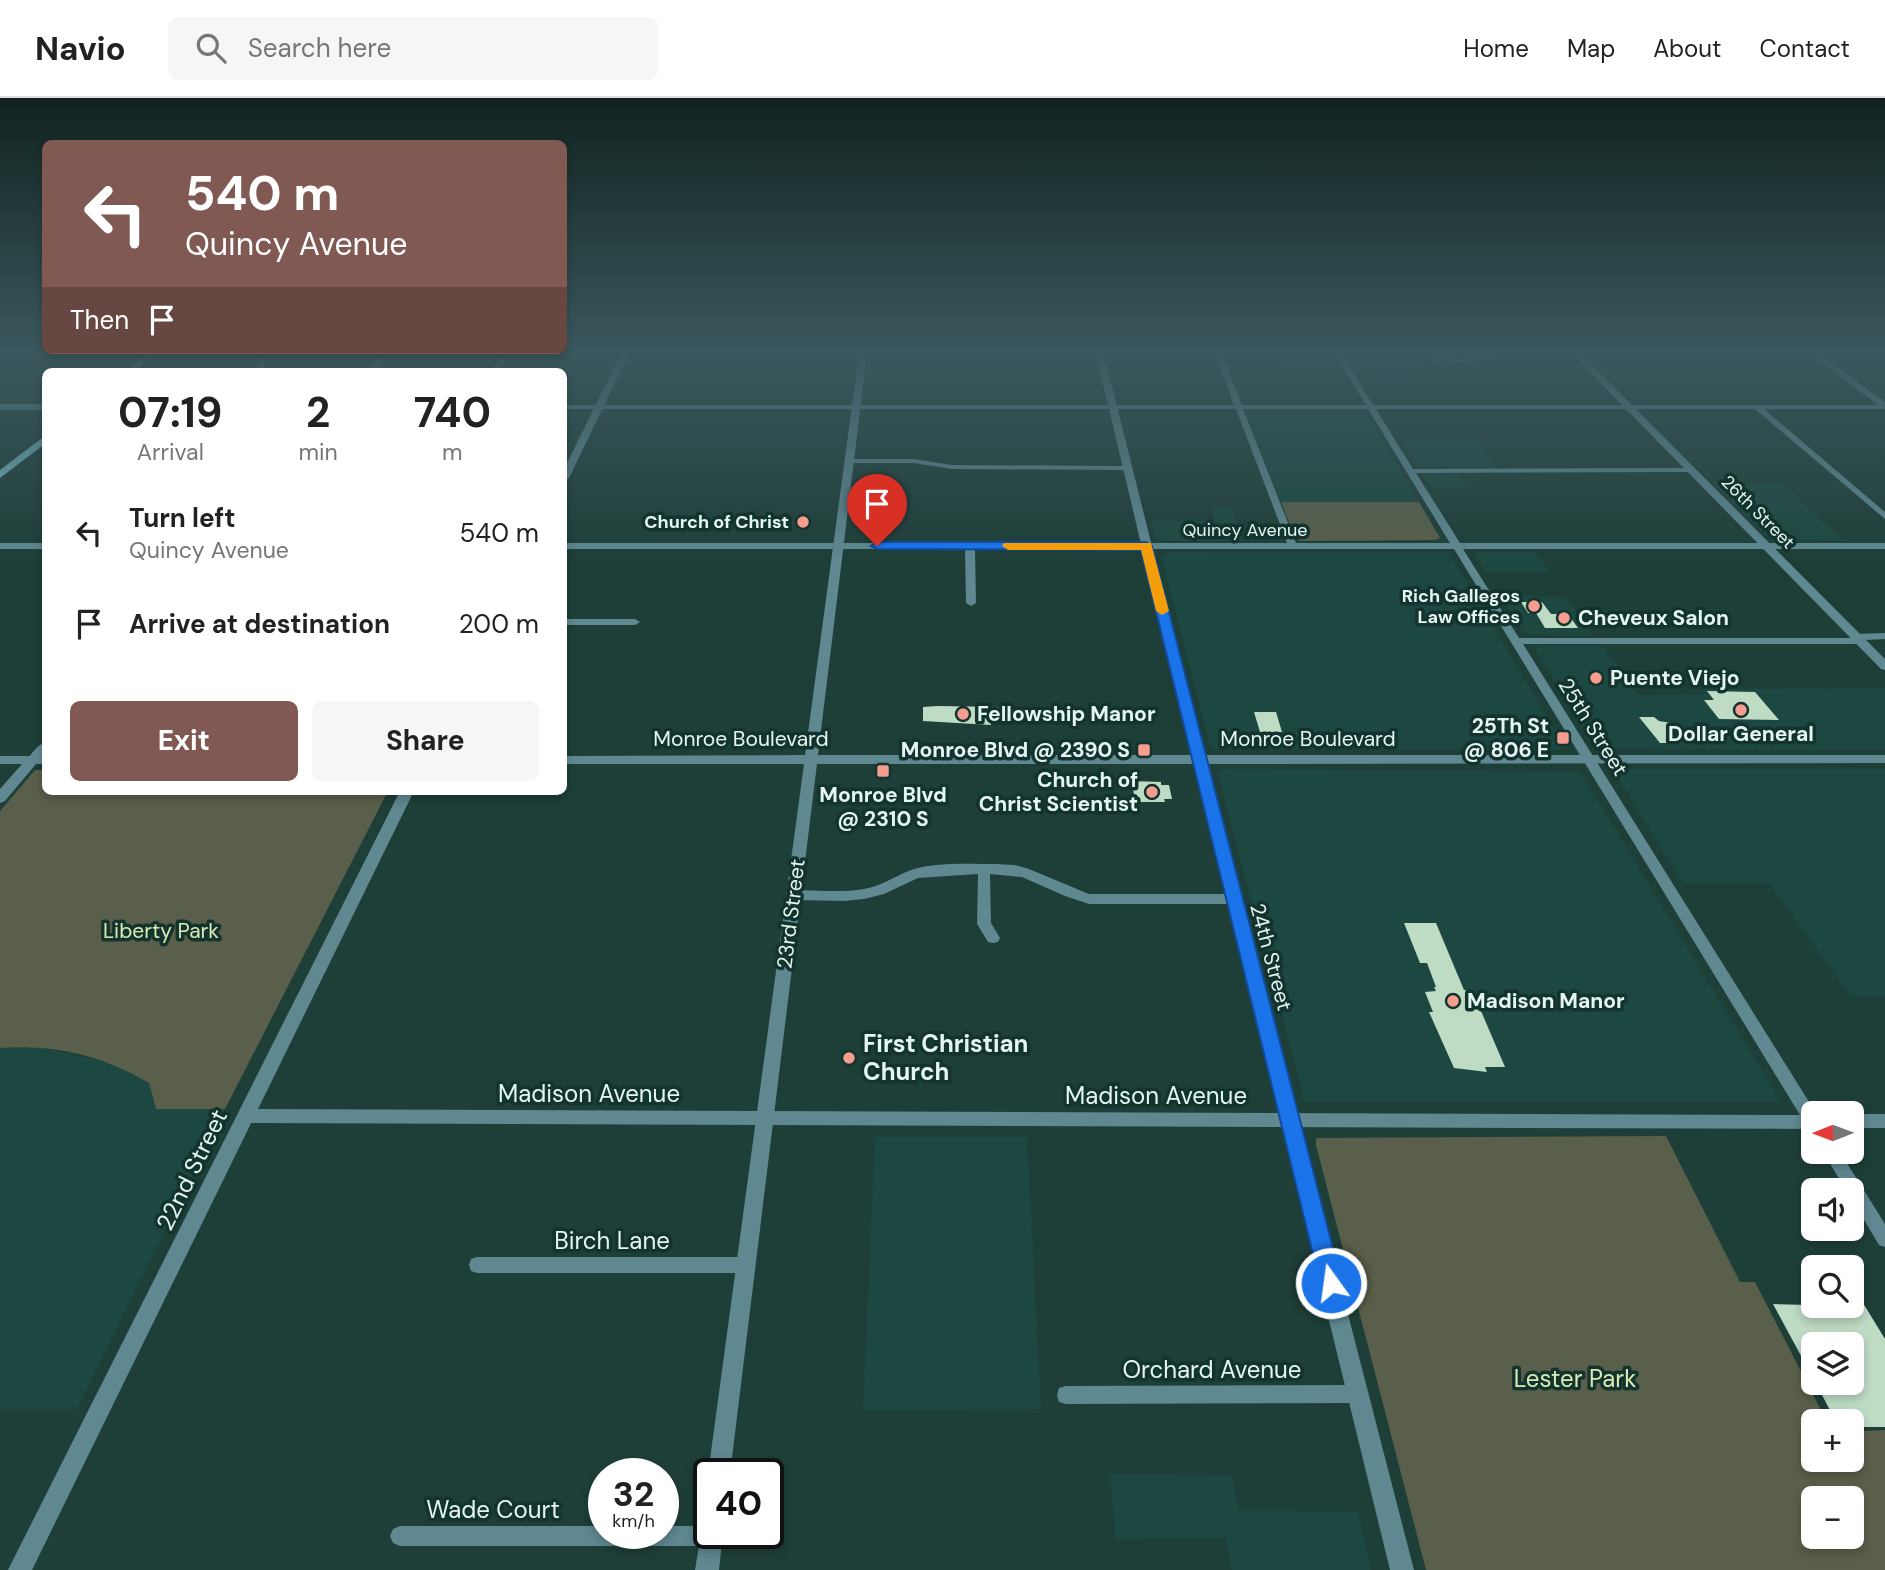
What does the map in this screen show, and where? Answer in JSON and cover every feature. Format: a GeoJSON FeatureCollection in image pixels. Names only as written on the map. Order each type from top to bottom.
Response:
{"type":"FeatureCollection","features":[{"type":"Feature","properties":{"kind":"main road"},"geometry":{"type":"LineString","coordinates":[[0,474],[42,441]]}},
{"type":"Feature","properties":{"kind":"street"},"geometry":{"type":"LineString","coordinates":[[567,472],[590,423]]}},
{"type":"Feature","properties":{"kind":"street","name":"23rd Street"},"geometry":{"type":"LineString","coordinates":[[721,1458],[853,423]]}},
{"type":"Feature","properties":{"kind":"street","name":"24th Street"},"geometry":{"type":"LineString","coordinates":[[1117,423],[1198,760],[1402,1570]]}},
{"type":"Feature","properties":{"kind":"street"},"geometry":{"type":"LineString","coordinates":[[1244,423],[1293,546]]}},
{"type":"Feature","properties":{"kind":"street","name":"25th Street"},"geometry":{"type":"LineString","coordinates":[[1380,423],[1801,1103]]}},
{"type":"Feature","properties":{"kind":"street","name":"26th Street"},"geometry":{"type":"LineString","coordinates":[[1644,423],[1885,666]]}},
{"type":"Feature","properties":{"kind":"street"},"geometry":{"type":"LineString","coordinates":[[1775,423],[1885,516]]}},
{"type":"Feature","properties":{"kind":"street"},"geometry":{"type":"LineString","coordinates":[[849,461],[914,461],[952,467],[1128,468]]}},
{"type":"Feature","properties":{"kind":"street"},"geometry":{"type":"LineString","coordinates":[[1410,471],[1691,470]]}},
{"type":"Feature","properties":{"kind":"street"},"geometry":{"type":"LineString","coordinates":[[0,546],[42,546]]}},
{"type":"Feature","properties":{"kind":"street","name":"Quincy Avenue"},"geometry":{"type":"LineString","coordinates":[[567,546],[1885,547]]}},
{"type":"Feature","properties":{"kind":"street"},"geometry":{"type":"LineString","coordinates":[[970,546],[971,603]]}},
{"type":"Feature","properties":{"kind":"street"},"geometry":{"type":"LineString","coordinates":[[567,622],[635,622]]}},
{"type":"Feature","properties":{"kind":"street"},"geometry":{"type":"LineString","coordinates":[[1515,641],[1885,636]]}},
{"type":"Feature","properties":{"kind":"street","name":"Monroe Boulevard"},"geometry":{"type":"LineString","coordinates":[[567,760],[1885,759]]}},
{"type":"Feature","properties":{"kind":"street"},"geometry":{"type":"LineString","coordinates":[[0,760],[39,760]]}},
{"type":"Feature","properties":{"kind":"street"},"geometry":{"type":"LineString","coordinates":[[0,798],[39,760]]}},
{"type":"Feature","properties":{"kind":"street","name":"22nd Street"},"geometry":{"type":"LineString","coordinates":[[20,1570],[405,795]]}},
{"type":"Feature","properties":{"kind":"street"},"geometry":{"type":"LineString","coordinates":[[793,895],[860,895],[876,892],[915,873],[933,870],[1022,873],[1066,894],[1089,900],[1233,899]]}},
{"type":"Feature","properties":{"kind":"street"},"geometry":{"type":"LineString","coordinates":[[984,871],[984,925],[993,938]]}},
{"type":"Feature","properties":{"kind":"street","name":"Madison Avenue"},"geometry":{"type":"LineString","coordinates":[[246,1116],[1801,1122]]}},
{"type":"Feature","properties":{"kind":"street"},"geometry":{"type":"LineString","coordinates":[[1864,1121],[1885,1121]]}},
{"type":"Feature","properties":{"kind":"street"},"geometry":{"type":"LineString","coordinates":[[1838,1164],[1885,1239]]}},
{"type":"Feature","properties":{"kind":"street","name":"Birch Lane"},"geometry":{"type":"LineString","coordinates":[[477,1265],[746,1265]]}},
{"type":"Feature","properties":{"kind":"street","name":"Orchard Avenue"},"geometry":{"type":"LineString","coordinates":[[1066,1395],[1358,1394]]}},
{"type":"Feature","properties":{"kind":"street","name":"Wade Court"},"geometry":{"type":"LineString","coordinates":[[400,1536],[693,1535]]}},
{"type":"Feature","properties":{"kind":"street"},"geometry":{"type":"LineString","coordinates":[[707,1570],[710,1549]]}},
{"type":"Feature","properties":{"kind":"shaded area"},"geometry":{"type":"Polygon","coordinates":[[[1248,423],[1371,423],[1419,502],[1281,502],[1248,423]]]}},
{"type":"Feature","properties":{"kind":"shaded area"},"geometry":{"type":"Polygon","coordinates":[[[1401,439],[1477,440],[1497,468],[1420,467],[1401,439]]]}},
{"type":"Feature","properties":{"kind":"shaded area"},"geometry":{"type":"Polygon","coordinates":[[[1458,474],[1469,489],[1433,489],[1424,475],[1458,474]]]}},
{"type":"Feature","properties":{"kind":"shaded area"},"geometry":{"type":"Polygon","coordinates":[[[1713,483],[1782,484],[1845,541],[1770,539],[1713,483]]]}},
{"type":"Feature","properties":{"kind":"shaded area"},"geometry":{"type":"Polygon","coordinates":[[[1212,508],[1232,508],[1243,541],[1163,541],[1156,538],[1151,521],[1215,521],[1212,508]]]}},
{"type":"Feature","properties":{"kind":"shaded area"},"geometry":{"type":"Polygon","coordinates":[[[1168,552],[1449,553],[1565,746],[1557,750],[1214,749],[1210,745],[1161,557],[1168,552]]]}},
{"type":"Feature","properties":{"kind":"shaded area"},"geometry":{"type":"Polygon","coordinates":[[[1478,552],[1535,552],[1550,572],[1486,572],[1474,555],[1478,552]]]}},
{"type":"Feature","properties":{"kind":"shaded area"},"geometry":{"type":"Polygon","coordinates":[[[1501,596],[1566,597],[1593,636],[1529,635],[1522,630],[1501,596]]]}},
{"type":"Feature","properties":{"kind":"shaded area"},"geometry":{"type":"Polygon","coordinates":[[[1539,646],[1603,646],[1639,695],[1704,694],[1701,689],[1885,688],[1885,750],[1604,749],[1594,742],[1535,650],[1539,646]]]}},
{"type":"Feature","properties":{"kind":"shaded area"},"geometry":{"type":"Polygon","coordinates":[[[1221,769],[1580,771],[1780,1100],[1305,1102],[1217,772],[1221,769]]]}},
{"type":"Feature","properties":{"kind":"shaded area"},"geometry":{"type":"Polygon","coordinates":[[[1621,769],[1885,769],[1885,996],[1851,996],[1769,883],[1683,883],[1616,775],[1621,769]]]}},
{"type":"Feature","properties":{"kind":"shaded area"},"geometry":{"type":"Polygon","coordinates":[[[33,1046],[116,1064],[149,1083],[157,1109],[225,1109],[77,1409],[0,1409],[0,1048],[33,1046]]]}},
{"type":"Feature","properties":{"kind":"shaded area"},"geometry":{"type":"Polygon","coordinates":[[[875,1137],[1027,1137],[1041,1409],[863,1410],[875,1137]]]}},
{"type":"Feature","properties":{"kind":"shaded area"},"geometry":{"type":"Polygon","coordinates":[[[1110,1474],[1232,1475],[1239,1511],[1358,1512],[1371,1570],[1232,1570],[1226,1538],[1116,1539],[1110,1474]]]}},
{"type":"Feature","properties":{"kind":"green space"},"geometry":{"type":"Polygon","coordinates":[[[1281,502],[1419,502],[1440,538],[1301,541],[1295,538],[1281,502]]]}},
{"type":"Feature","properties":{"kind":"green space","name":"Liberty Park"},"geometry":{"type":"Polygon","coordinates":[[[35,770],[42,770],[42,795],[386,795],[225,1109],[156,1109],[149,1083],[113,1065],[58,1050],[0,1048],[0,811],[35,770]]]}},
{"type":"Feature","properties":{"kind":"green space","name":"Lester Park"},"geometry":{"type":"Polygon","coordinates":[[[1666,1136],[1740,1282],[1755,1282],[1801,1371],[1801,1395],[1813,1395],[1820,1409],[1801,1409],[1801,1472],[1864,1472],[1864,1431],[1885,1430],[1885,1570],[1426,1570],[1316,1138],[1666,1136]]]}},
{"type":"Feature","properties":{"kind":"building"},"geometry":{"type":"Polygon","coordinates":[[[1521,602],[1542,602],[1551,614],[1568,614],[1578,628],[1545,628],[1536,613],[1528,613],[1521,602]]]}},
{"type":"Feature","properties":{"kind":"building","name":"Dollar General"},"geometry":{"type":"Polygon","coordinates":[[[1707,691],[1755,692],[1779,720],[1719,719],[1704,700],[1714,700],[1707,691]]]}},
{"type":"Feature","properties":{"kind":"building","name":"Fellowship Manor"},"geometry":{"type":"Polygon","coordinates":[[[923,707],[1003,707],[1004,722],[991,722],[991,725],[923,721],[923,707]]]}},
{"type":"Feature","properties":{"kind":"building"},"geometry":{"type":"Polygon","coordinates":[[[1254,712],[1276,712],[1282,732],[1260,732],[1254,712]]]}},
{"type":"Feature","properties":{"kind":"building"},"geometry":{"type":"Polygon","coordinates":[[[1639,717],[1654,717],[1659,721],[1671,723],[1685,737],[1677,737],[1681,743],[1660,743],[1639,717]]]}},
{"type":"Feature","properties":{"kind":"building","name":"Church of Christ Scientist"},"geometry":{"type":"Polygon","coordinates":[[[1132,781],[1161,782],[1161,785],[1169,785],[1172,799],[1164,799],[1165,802],[1135,802],[1132,781]]]}},
{"type":"Feature","properties":{"kind":"building","name":"Madison Manor"},"geometry":{"type":"Polygon","coordinates":[[[1404,923],[1436,923],[1464,990],[1472,990],[1505,1067],[1485,1067],[1487,1072],[1454,1068],[1429,1012],[1433,1012],[1425,992],[1436,991],[1436,987],[1427,963],[1420,963],[1404,923]]]}},
{"type":"Feature","properties":{"kind":"building"},"geometry":{"type":"Polygon","coordinates":[[[1773,1304],[1801,1305],[1801,1318],[1864,1318],[1864,1305],[1885,1339],[1885,1427],[1864,1427],[1864,1409],[1829,1409],[1822,1395],[1864,1395],[1864,1332],[1801,1332],[1801,1356],[1773,1304]]]}},
{"type":"Feature","properties":{"kind":"slow traffic"},"geometry":{"type":"LineString","coordinates":[[1008,546],[1146,546],[1162,611]]}},
{"type":"Feature","properties":{"kind":"place","name":"Church of Christ"},"geometry":{"type":"Point","coordinates":[803,522]}},
{"type":"Feature","properties":{"kind":"place","name":"Rich Gallegos Law Offices"},"geometry":{"type":"Point","coordinates":[1534,606]}},
{"type":"Feature","properties":{"kind":"place","name":"Cheveux Salon"},"geometry":{"type":"Point","coordinates":[1564,618]}},
{"type":"Feature","properties":{"kind":"place","name":"Puente Viejo"},"geometry":{"type":"Point","coordinates":[1596,678]}},
{"type":"Feature","properties":{"kind":"place","name":"Dollar General"},"geometry":{"type":"Point","coordinates":[1741,710]}},
{"type":"Feature","properties":{"kind":"place","name":"Fellowship Manor"},"geometry":{"type":"Point","coordinates":[963,714]}},
{"type":"Feature","properties":{"kind":"place","name":"25Th St @ 806 E"},"geometry":{"type":"Point","coordinates":[1563,738]}},
{"type":"Feature","properties":{"kind":"place","name":"Monroe Blvd @ 2390 S"},"geometry":{"type":"Point","coordinates":[1144,750]}},
{"type":"Feature","properties":{"kind":"place","name":"Monroe Blvd @ 2310 S"},"geometry":{"type":"Point","coordinates":[883,771]}},
{"type":"Feature","properties":{"kind":"place","name":"Church of Christ Scientist"},"geometry":{"type":"Point","coordinates":[1152,792]}},
{"type":"Feature","properties":{"kind":"place","name":"Madison Manor"},"geometry":{"type":"Point","coordinates":[1453,1001]}},
{"type":"Feature","properties":{"kind":"place","name":"First Christian Church"},"geometry":{"type":"Point","coordinates":[849,1058]}},
{"type":"Feature","properties":{"kind":"route"},"geometry":{"type":"LineString","coordinates":[[877,546],[1146,546],[1220,850],[1331,1283]]}}]}
